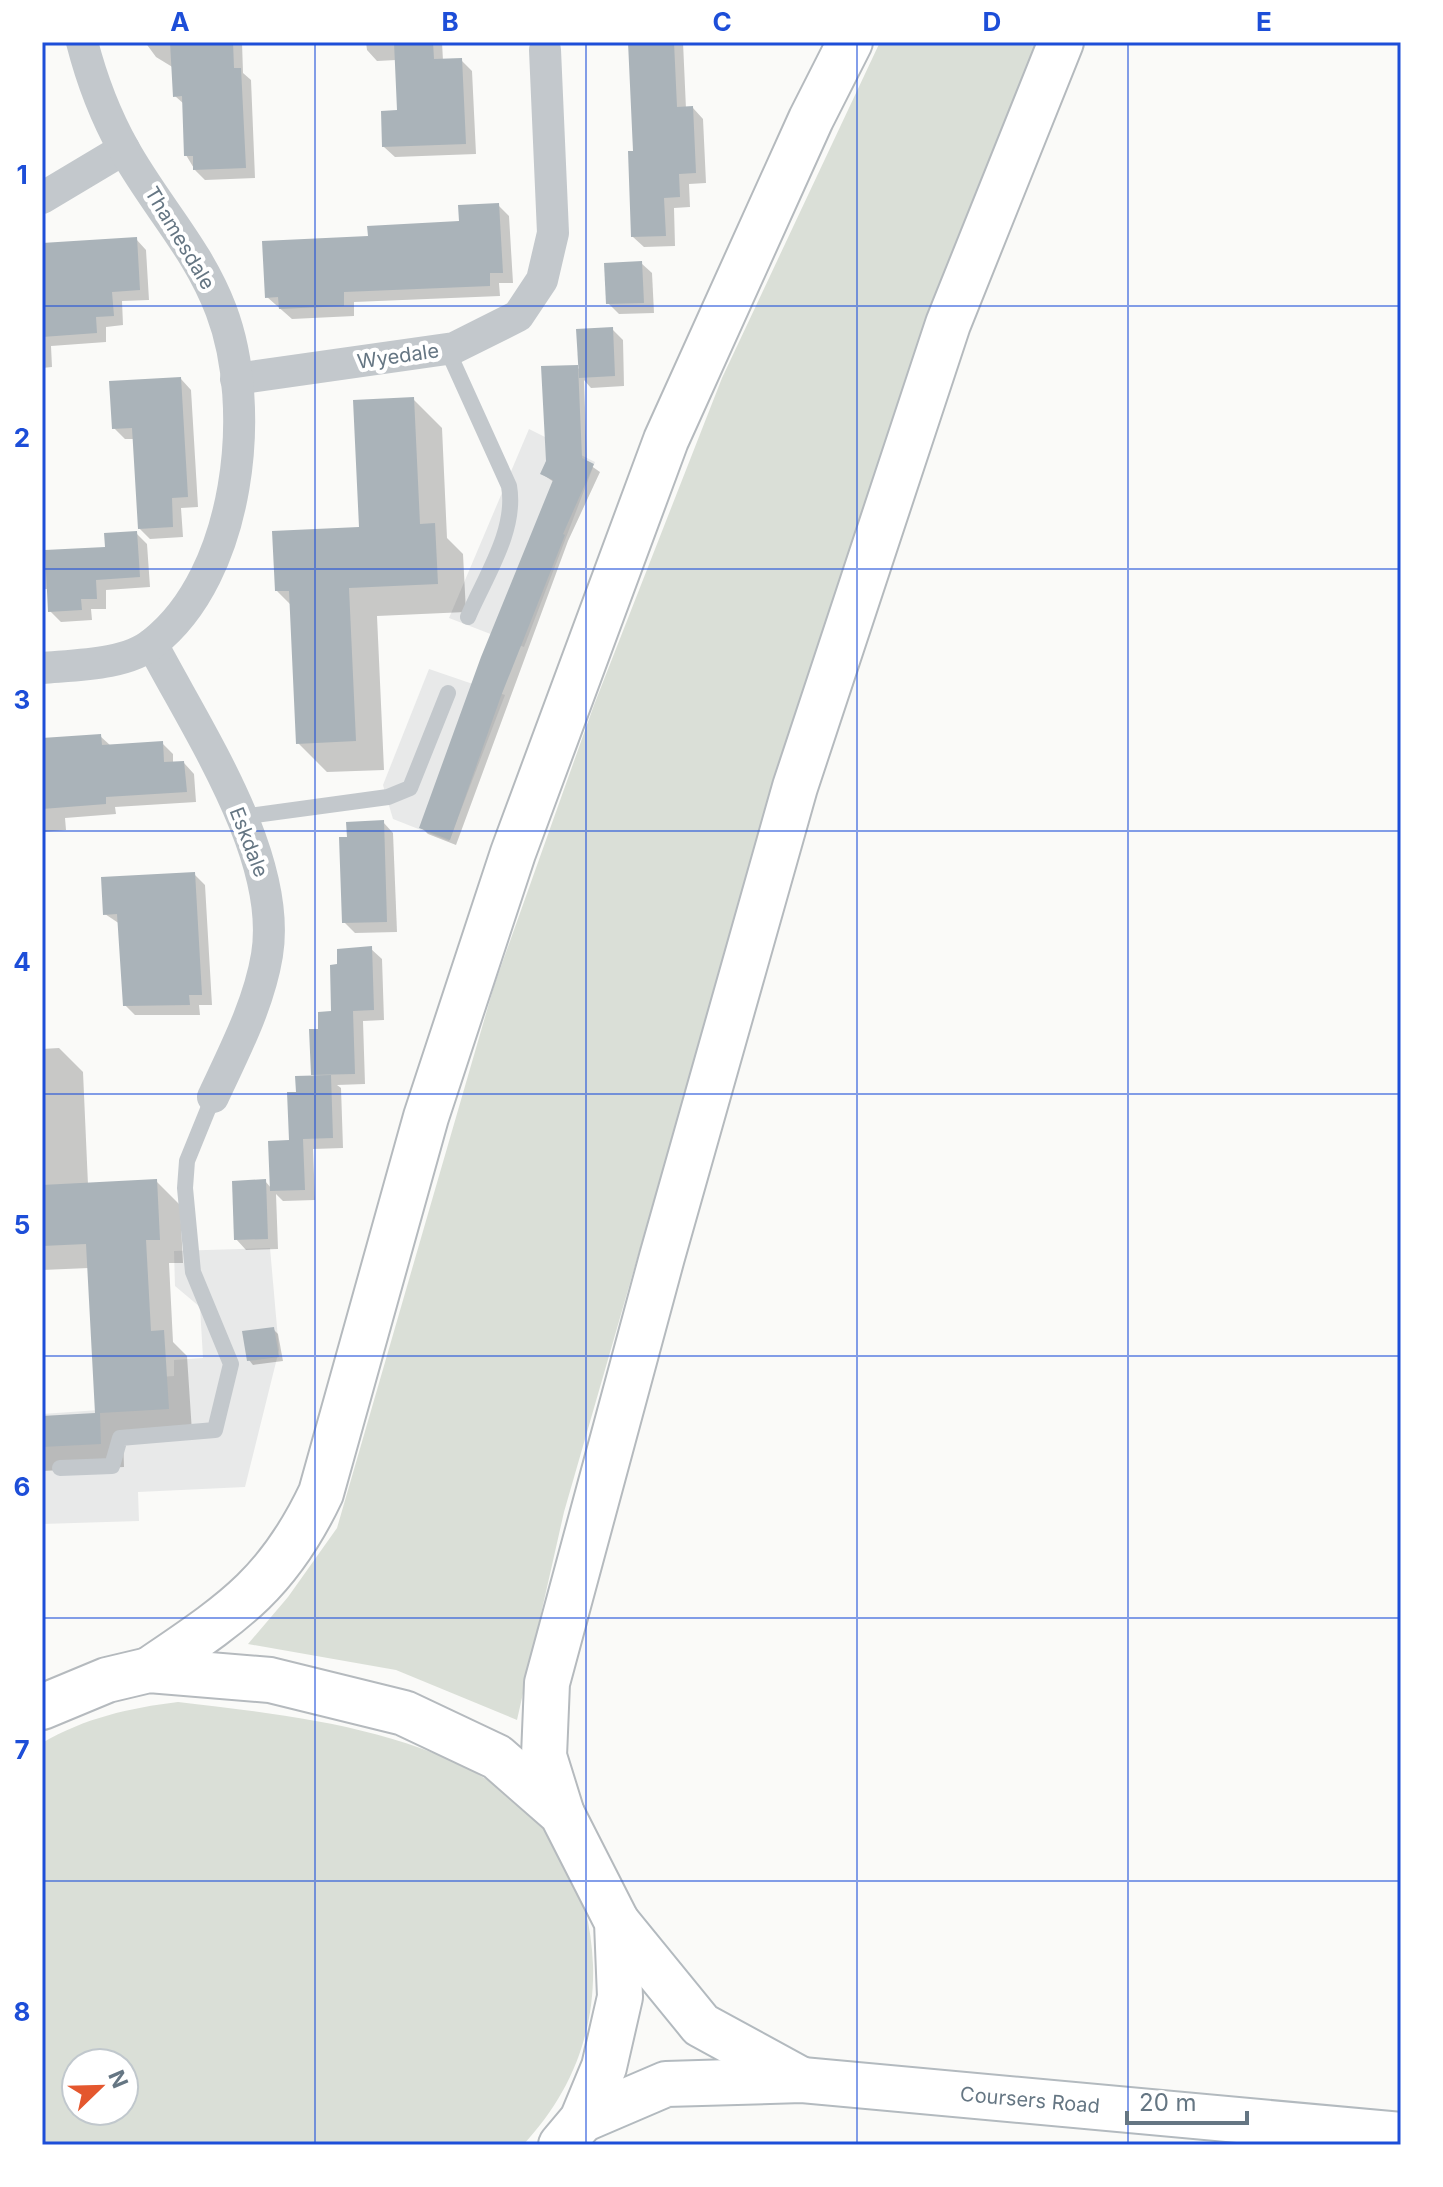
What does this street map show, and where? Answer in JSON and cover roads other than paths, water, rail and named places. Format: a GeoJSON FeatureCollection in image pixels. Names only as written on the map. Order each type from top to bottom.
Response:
{"type":"FeatureCollection","features":[{"type":"Feature","properties":{"kind":"main road"},"geometry":{"type":"LineString","coordinates":[[149,1670],[238,1609],[274,1572],[304,1530],[321,1493],[426,1117],[513,853],[666,440],[811,119],[850,42]]}},
{"type":"Feature","properties":{"kind":"main road"},"geometry":{"type":"LineString","coordinates":[[572,2132],[604,2067],[620,1997],[617,1922],[562,1814],[544,1756],[547,1683],[795,787],[948,324],[1061,42]]}},
{"type":"Feature","properties":{"kind":"main road"},"geometry":{"type":"LineString","coordinates":[[42,1706],[107,1680],[149,1670],[270,1680],[404,1713],[497,1757],[562,1814]]}},
{"type":"Feature","properties":{"kind":"main road","name":"Coursers Road"},"geometry":{"type":"LineString","coordinates":[[617,1922],[701,2025],[802,2080]]}},
{"type":"Feature","properties":{"kind":"main road","name":"Coursers Road"},"geometry":{"type":"LineString","coordinates":[[572,2132],[666,2084],[802,2080],[1401,2135]]}},
{"type":"Feature","properties":{"kind":"street","name":"Thamesdale"},"geometry":{"type":"LineString","coordinates":[[42,668],[107,662],[152,644],[196,591],[213,559],[232,503],[239,452],[236,379],[222,312],[201,267],[124,149],[82,42]]}},
{"type":"Feature","properties":{"kind":"street","name":"Wyedale"},"geometry":{"type":"LineString","coordinates":[[236,379],[447,349],[518,316],[542,280],[553,233],[544,46]]}},
{"type":"Feature","properties":{"kind":"street"},"geometry":{"type":"LineString","coordinates":[[42,198],[124,149]]}},
{"type":"Feature","properties":{"kind":"street","name":"Eskdale"},"geometry":{"type":"LineString","coordinates":[[152,644],[241,817],[264,875],[269,906],[267,955],[246,1027],[213,1097]]}},
{"type":"Feature","properties":{"kind":"lane"},"geometry":{"type":"LineString","coordinates":[[447,349],[509,486],[512,501],[509,521],[468,617]]}},
{"type":"Feature","properties":{"kind":"lane"},"geometry":{"type":"LineString","coordinates":[[241,817],[388,797],[410,788],[448,693]]}},
{"type":"Feature","properties":{"kind":"lane"},"geometry":{"type":"LineString","coordinates":[[60,1468],[112,1466],[120,1438],[215,1430],[231,1364],[193,1272],[185,1188],[187,1161],[213,1097]]}}]}
